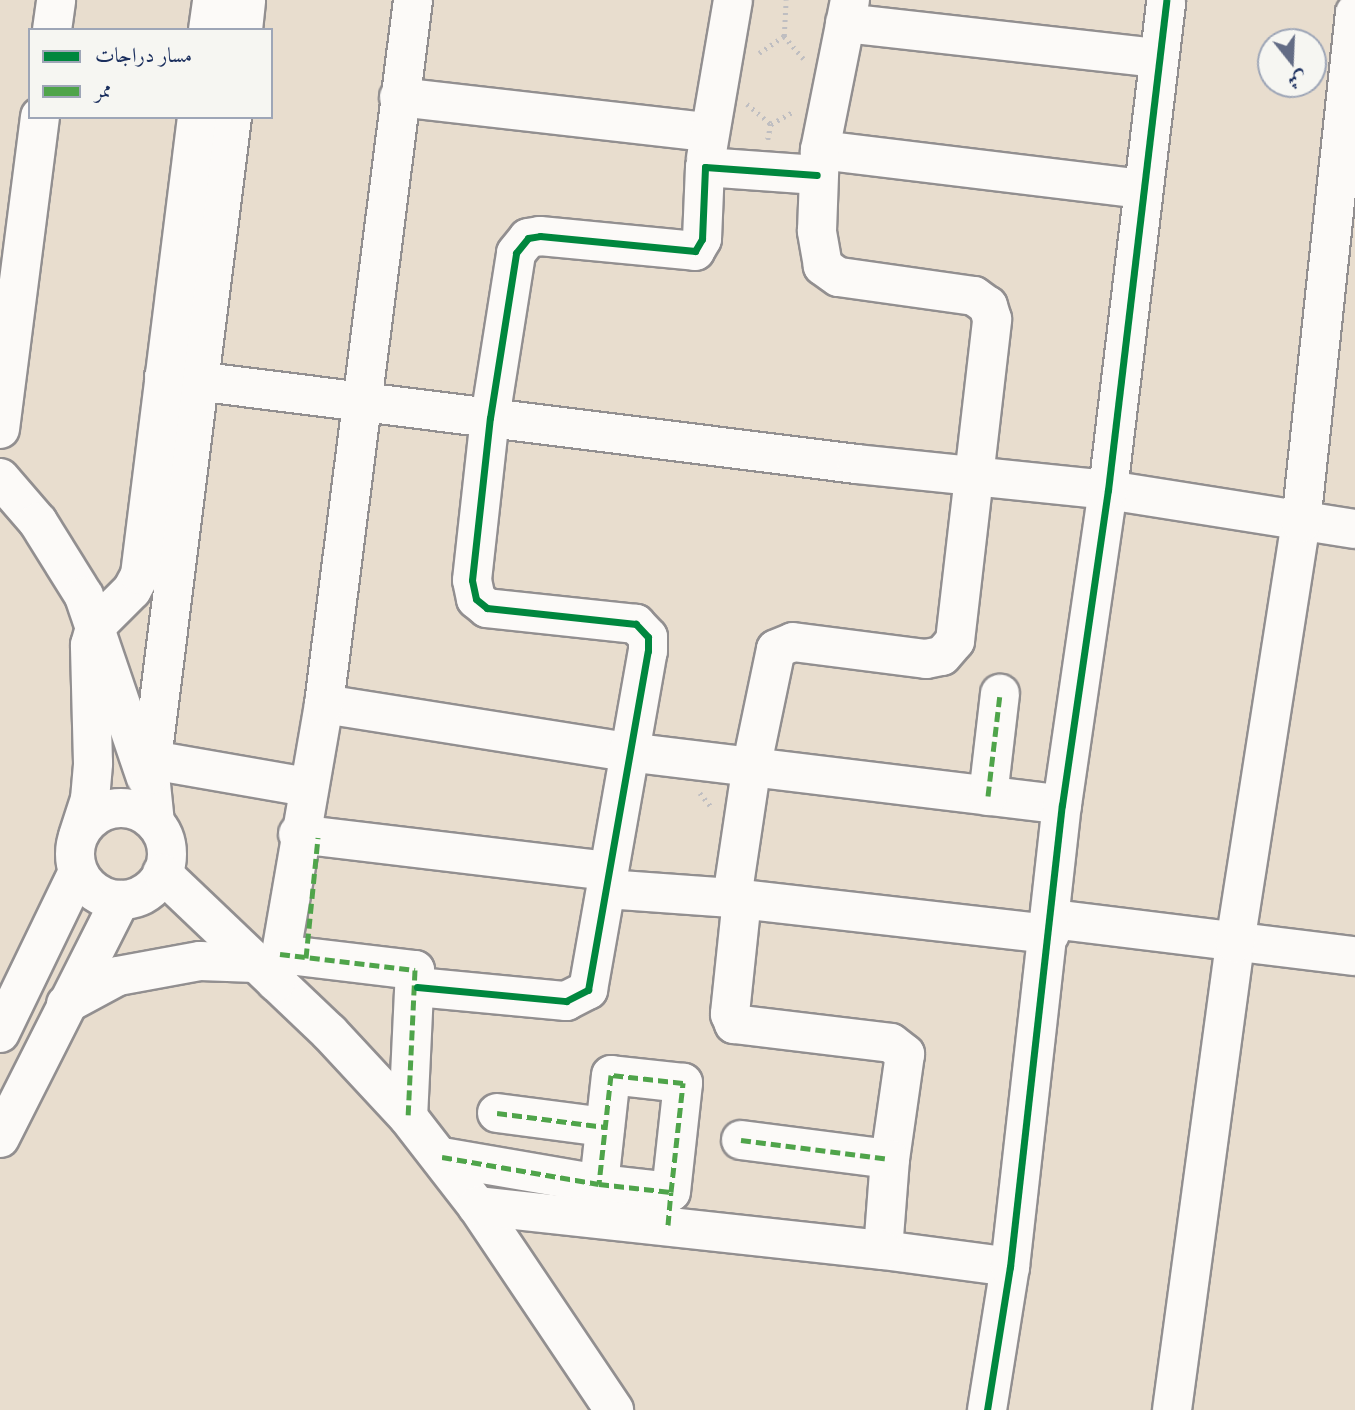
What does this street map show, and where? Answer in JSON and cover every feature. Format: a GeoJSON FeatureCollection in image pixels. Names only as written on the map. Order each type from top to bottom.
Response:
{"type":"FeatureCollection","features":[{"type":"Feature","properties":{"kind":"street"},"geometry":{"type":"LineString","coordinates":[[52,28],[56,0]]}},
{"type":"Feature","properties":{"kind":"street"},"geometry":{"type":"LineString","coordinates":[[208,28],[212,0]]}},
{"type":"Feature","properties":{"kind":"street"},"geometry":{"type":"LineString","coordinates":[[243,28],[246,0]]}},
{"type":"Feature","properties":{"kind":"street"},"geometry":{"type":"LineString","coordinates":[[279,964],[308,836],[307,787],[324,704],[360,402],[413,0]]}},
{"type":"Feature","properties":{"kind":"street"},"geometry":{"type":"LineString","coordinates":[[988,1410],[1010,1267],[1051,927],[1062,805],[1108,490],[1167,0]]}},
{"type":"Feature","properties":{"kind":"street"},"geometry":{"type":"LineString","coordinates":[[417,988],[575,1000],[592,982],[627,752],[648,651],[642,629],[628,622],[487,608],[476,599],[472,580],[490,418],[520,245],[540,236],[695,251],[702,239],[707,150],[719,80],[725,1]]}},
{"type":"Feature","properties":{"kind":"street"},"geometry":{"type":"LineString","coordinates":[[883,1250],[890,1159],[905,1060],[898,1045],[738,1025],[731,1020],[737,898],[752,764],[774,654],[781,644],[793,642],[926,659],[950,650],[955,641],[992,319],[988,306],[974,296],[829,274],[819,254],[818,162],[848,11],[1159,58]]}},
{"type":"Feature","properties":{"kind":"street"},"geometry":{"type":"LineString","coordinates":[[1171,1410],[1235,943],[1301,523],[1355,13]]}},
{"type":"Feature","properties":{"kind":"street"},"geometry":{"type":"LineString","coordinates":[[399,97],[707,150],[763,172],[818,162],[1143,189]]}},
{"type":"Feature","properties":{"kind":"street"},"geometry":{"type":"LineString","coordinates":[[0,429],[40,119]]}},
{"type":"Feature","properties":{"kind":"street"},"geometry":{"type":"LineString","coordinates":[[153,794],[197,119]]}},
{"type":"Feature","properties":{"kind":"street"},"geometry":{"type":"LineString","coordinates":[[0,478],[55,546],[95,627],[153,794],[166,847],[162,873],[145,893],[120,900],[95,892],[78,854],[91,787],[90,645],[95,627],[132,590],[140,575],[182,380],[232,119]]}},
{"type":"Feature","properties":{"kind":"street"},"geometry":{"type":"LineString","coordinates":[[182,380],[1108,490],[1301,523],[1355,529]]}},
{"type":"Feature","properties":{"kind":"street"},"geometry":{"type":"LineString","coordinates":[[988,796],[1000,694]]}},
{"type":"Feature","properties":{"kind":"street"},"geometry":{"type":"LineString","coordinates":[[324,704],[627,752],[752,764],[1062,805]]}},
{"type":"Feature","properties":{"kind":"street"},"geometry":{"type":"LineString","coordinates":[[0,1033],[97,815],[111,809],[135,811],[153,794],[307,787]]}},
{"type":"Feature","properties":{"kind":"street"},"geometry":{"type":"LineString","coordinates":[[308,836],[737,898],[1355,956]]}},
{"type":"Feature","properties":{"kind":"street"},"geometry":{"type":"LineString","coordinates":[[162,873],[279,964],[442,1157],[614,1410]]}},
{"type":"Feature","properties":{"kind":"street"},"geometry":{"type":"LineString","coordinates":[[0,1138],[120,900]]}},
{"type":"Feature","properties":{"kind":"street"},"geometry":{"type":"LineString","coordinates":[[66,1004],[118,976],[200,961],[415,970],[417,988],[408,1117]]}},
{"type":"Feature","properties":{"kind":"street"},"geometry":{"type":"LineString","coordinates":[[599,1184],[611,1075],[683,1083],[670,1208]]}},
{"type":"Feature","properties":{"kind":"street"},"geometry":{"type":"LineString","coordinates":[[497,1113],[605,1127]]}},
{"type":"Feature","properties":{"kind":"street"},"geometry":{"type":"LineString","coordinates":[[741,1140],[890,1159]]}},
{"type":"Feature","properties":{"kind":"street"},"geometry":{"type":"LineString","coordinates":[[442,1157],[599,1184],[670,1208],[883,1250],[1010,1267]]}},
{"type":"Feature","properties":{"kind":"street"},"geometry":{"type":"LineString","coordinates":[[477,1206],[670,1208]]}},
{"type":"Feature","properties":{"kind":"path"},"geometry":{"type":"LineString","coordinates":[[786,0],[784,36],[832,90]]}},
{"type":"Feature","properties":{"kind":"path"},"geometry":{"type":"LineString","coordinates":[[763,172],[771,124],[719,80],[784,36]]}},
{"type":"Feature","properties":{"kind":"marked path"},"geometry":{"type":"LineString","coordinates":[[988,796],[1000,694]]}},
{"type":"Feature","properties":{"kind":"marked path"},"geometry":{"type":"LineString","coordinates":[[306,958],[318,838]]}},
{"type":"Feature","properties":{"kind":"marked path"},"geometry":{"type":"LineString","coordinates":[[280,954],[415,970],[408,1117]]}},
{"type":"Feature","properties":{"kind":"marked path"},"geometry":{"type":"LineString","coordinates":[[442,1157],[599,1184],[671,1192],[683,1083],[611,1075],[599,1184]]}},
{"type":"Feature","properties":{"kind":"marked path"},"geometry":{"type":"LineString","coordinates":[[497,1113],[605,1127]]}},
{"type":"Feature","properties":{"kind":"marked path"},"geometry":{"type":"LineString","coordinates":[[741,1140],[890,1159]]}},
{"type":"Feature","properties":{"kind":"marked path"},"geometry":{"type":"LineString","coordinates":[[668,1225],[671,1192]]}},
{"type":"Feature","properties":{"kind":"cycle path"},"geometry":{"type":"LineString","coordinates":[[987,1410],[1010,1267],[1062,805],[1108,490],[1166,0]]}},
{"type":"Feature","properties":{"kind":"cycle path"},"geometry":{"type":"LineString","coordinates":[[417,987],[566,1001],[588,990],[648,651],[648,637],[636,624],[487,608],[476,599],[472,580],[490,418],[516,253],[528,238],[540,236],[695,251],[702,239],[705,167],[817,175]]}}]}
